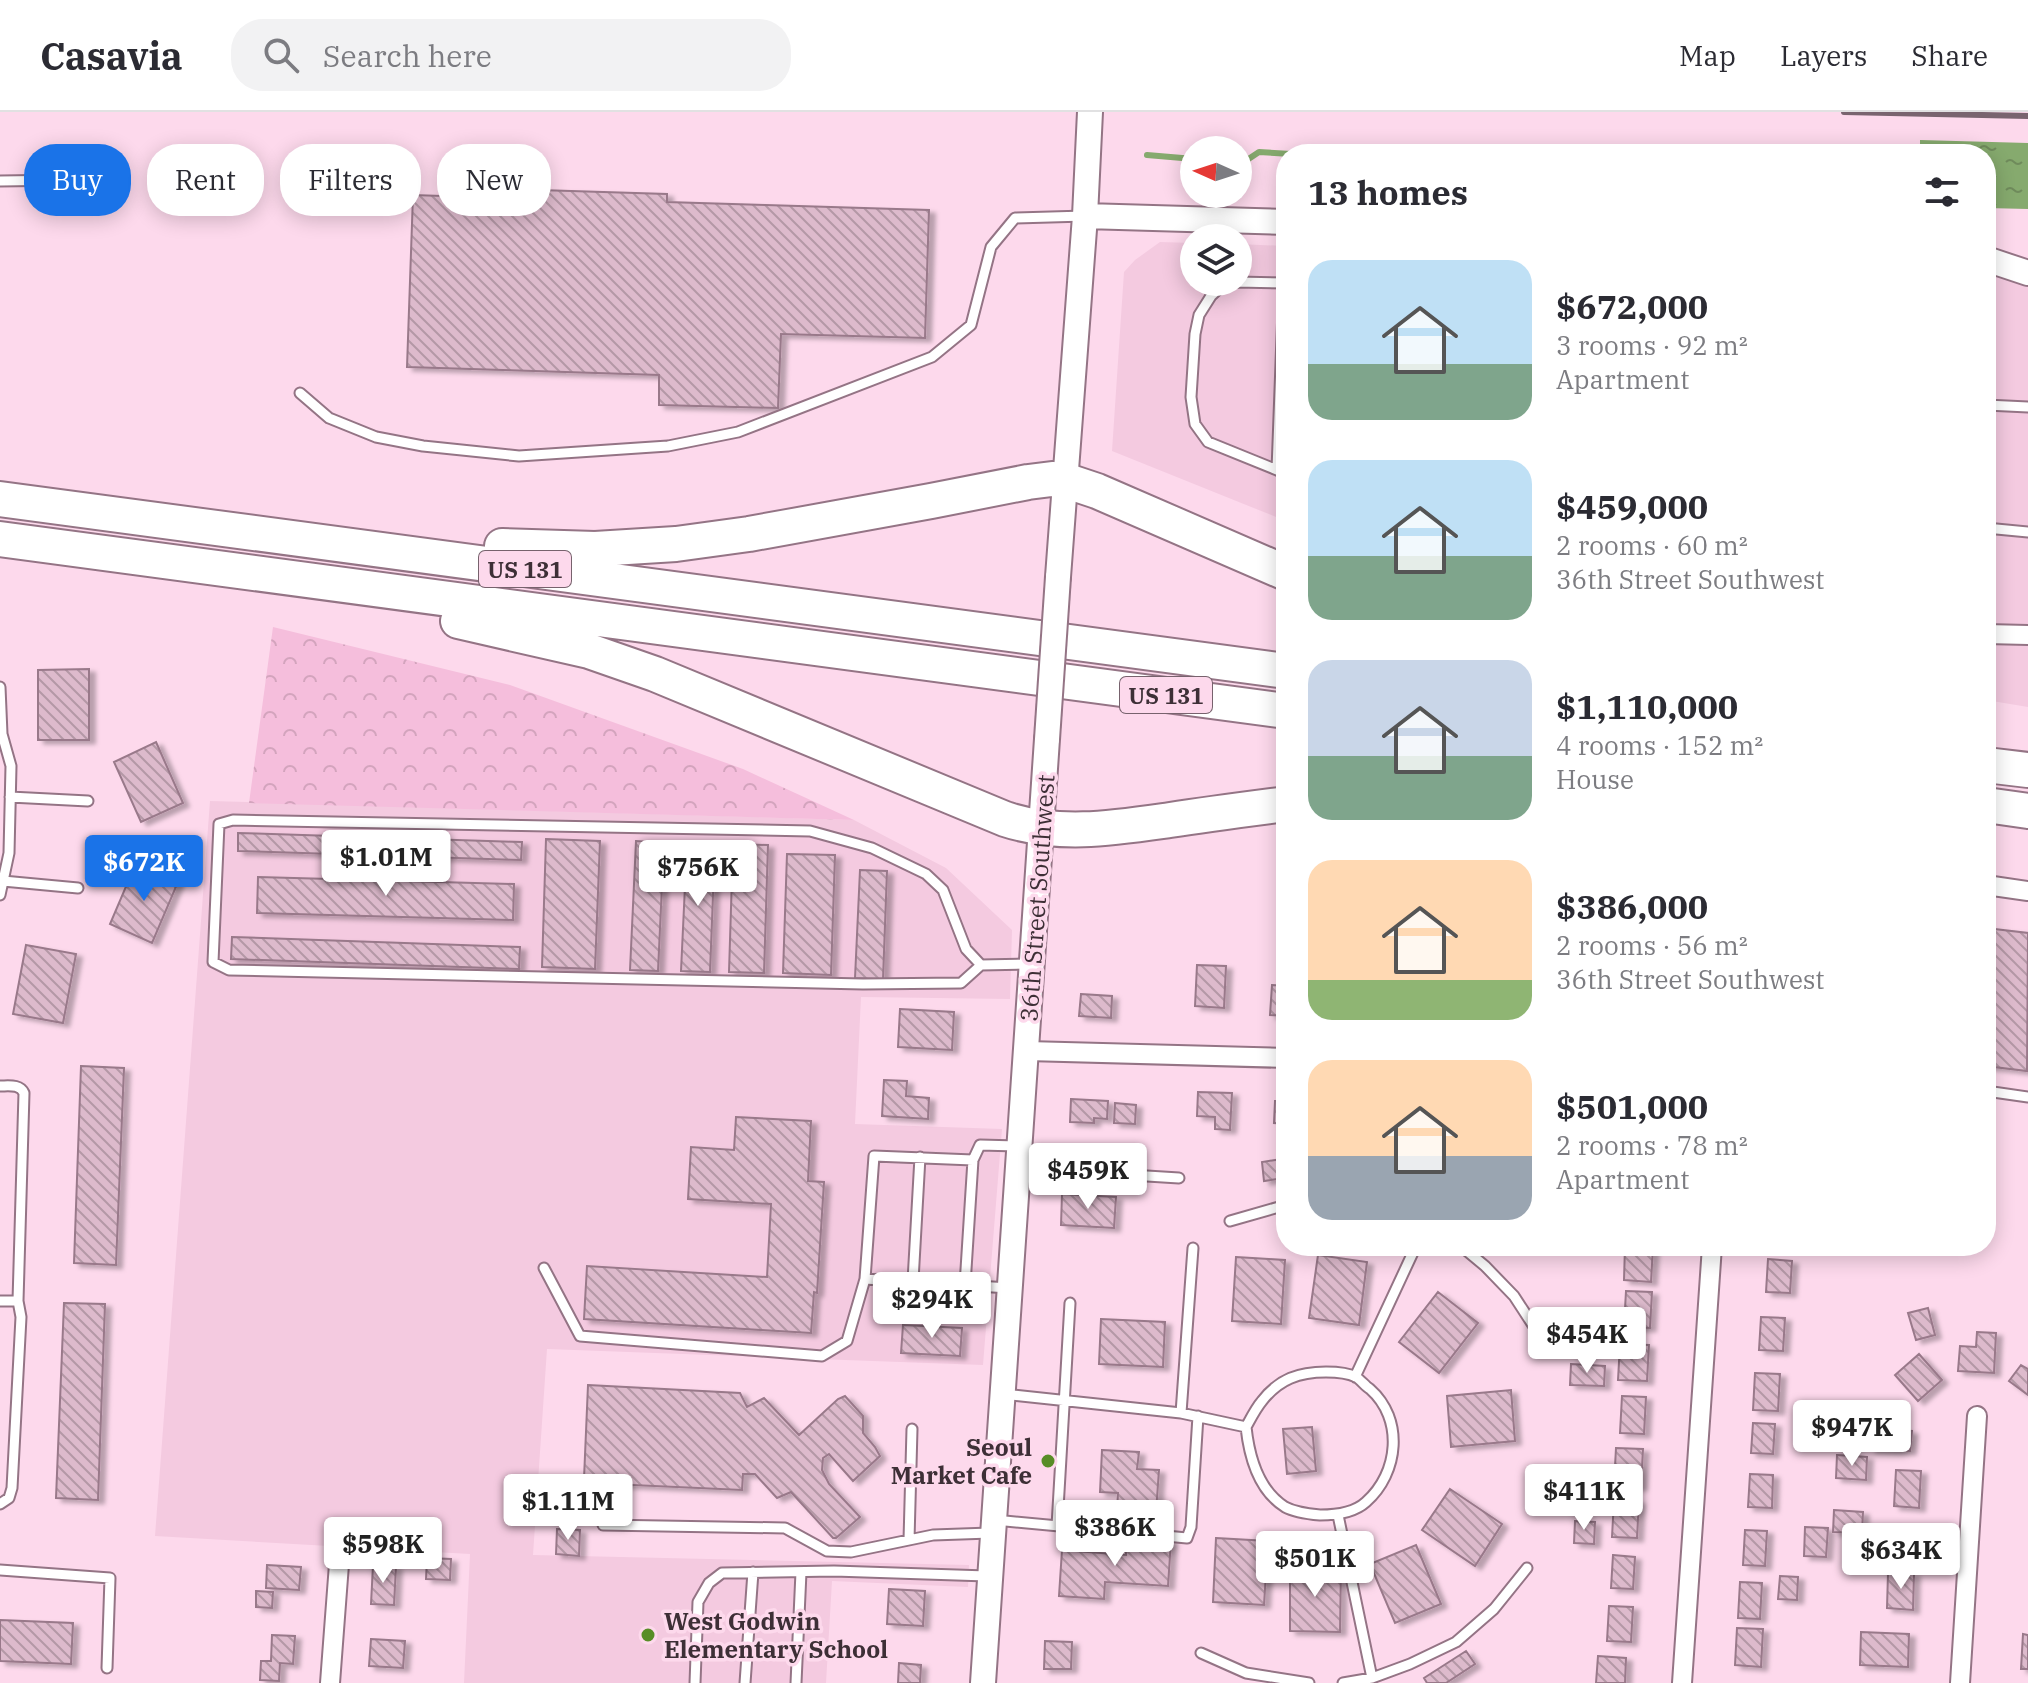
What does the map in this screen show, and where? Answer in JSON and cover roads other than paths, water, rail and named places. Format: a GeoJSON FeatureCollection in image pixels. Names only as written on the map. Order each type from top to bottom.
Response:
{"type":"FeatureCollection","features":[{"type":"Feature","properties":{"kind":"highway"},"geometry":{"type":"LineString","coordinates":[[282,536],[571,549],[623,548],[749,534],[1040,480],[1064,480],[1097,491],[1276,569]]}},
{"type":"Feature","properties":{"kind":"highway","name":"US 131"},"geometry":{"type":"LineString","coordinates":[[0,499],[1276,670]]}},
{"type":"Feature","properties":{"kind":"highway","name":"US 131"},"geometry":{"type":"LineString","coordinates":[[0,539],[1276,710]]}},
{"type":"Feature","properties":{"kind":"highway"},"geometry":{"type":"LineString","coordinates":[[267,576],[562,644],[612,659],[683,685],[1005,819],[1041,829],[1122,827],[1276,805]]}},
{"type":"Feature","properties":{"kind":"highway"},"geometry":{"type":"LineString","coordinates":[[1996,766],[2028,770]]}},
{"type":"Feature","properties":{"kind":"highway"},"geometry":{"type":"LineString","coordinates":[[1996,807],[2028,813]]}},
{"type":"Feature","properties":{"kind":"highway"},"geometry":{"type":"LineString","coordinates":[[1996,813],[2028,813]]}},
{"type":"Feature","properties":{"kind":"street","name":"36th Street Southwest"},"geometry":{"type":"LineString","coordinates":[[983,1683],[1090,112]]}},
{"type":"Feature","properties":{"kind":"street"},"geometry":{"type":"LineString","coordinates":[[1085,216],[1276,222]]}},
{"type":"Feature","properties":{"kind":"street"},"geometry":{"type":"LineString","coordinates":[[1996,262],[2028,273]]}},
{"type":"Feature","properties":{"kind":"street"},"geometry":{"type":"LineString","coordinates":[[1996,634],[2028,635]]}},
{"type":"Feature","properties":{"kind":"street"},"geometry":{"type":"LineString","coordinates":[[1996,886],[2028,891]]}},
{"type":"Feature","properties":{"kind":"street"},"geometry":{"type":"LineString","coordinates":[[1027,1051],[1276,1058]]}},
{"type":"Feature","properties":{"kind":"street"},"geometry":{"type":"LineString","coordinates":[[1682,1683],[1711,1256]]}},
{"type":"Feature","properties":{"kind":"street"},"geometry":{"type":"LineString","coordinates":[[1960,1683],[1977,1416]]}},
{"type":"Feature","properties":{"kind":"street"},"geometry":{"type":"LineString","coordinates":[[330,1683],[340,1551]]}},
{"type":"Feature","properties":{"kind":"lane"},"geometry":{"type":"LineString","coordinates":[[0,181],[24,181]]}},
{"type":"Feature","properties":{"kind":"lane"},"geometry":{"type":"LineString","coordinates":[[300,393],[329,418],[376,437],[423,446],[519,456],[668,446],[738,432],[932,357],[971,325],[991,247],[1015,218],[1085,216]]}},
{"type":"Feature","properties":{"kind":"lane"},"geometry":{"type":"LineString","coordinates":[[1276,283],[1224,284],[1211,296],[1199,315],[1195,334],[1191,397],[1195,424],[1208,442],[1276,470]]}},
{"type":"Feature","properties":{"kind":"lane"},"geometry":{"type":"LineString","coordinates":[[1996,405],[2028,407]]}},
{"type":"Feature","properties":{"kind":"lane"},"geometry":{"type":"LineString","coordinates":[[1996,529],[2028,532]]}},
{"type":"Feature","properties":{"kind":"lane"},"geometry":{"type":"LineString","coordinates":[[0,687],[3,748],[11,766],[9,853],[0,895]]}},
{"type":"Feature","properties":{"kind":"lane"},"geometry":{"type":"LineString","coordinates":[[10,797],[88,801]]}},
{"type":"Feature","properties":{"kind":"lane"},"geometry":{"type":"LineString","coordinates":[[981,965],[966,949],[943,890],[926,874],[872,848],[810,831],[233,820],[219,824],[213,962],[229,970],[863,984],[961,983],[981,965],[1032,964]]}},
{"type":"Feature","properties":{"kind":"lane"},"geometry":{"type":"LineString","coordinates":[[3,881],[78,888]]}},
{"type":"Feature","properties":{"kind":"lane"},"geometry":{"type":"LineString","coordinates":[[0,1086],[18,1087],[24,1093],[18,1301],[21,1317],[12,1488],[9,1498],[0,1504]]}},
{"type":"Feature","properties":{"kind":"lane"},"geometry":{"type":"LineString","coordinates":[[1996,1092],[2028,1097]]}},
{"type":"Feature","properties":{"kind":"lane"},"geometry":{"type":"LineString","coordinates":[[965,1285],[973,1160],[980,1145],[1020,1157],[1179,1178]]}},
{"type":"Feature","properties":{"kind":"lane"},"geometry":{"type":"LineString","coordinates":[[544,1268],[580,1336],[822,1356],[847,1341],[865,1279],[872,1158],[875,1155],[973,1160]]}},
{"type":"Feature","properties":{"kind":"lane"},"geometry":{"type":"LineString","coordinates":[[913,1281],[920,1157]]}},
{"type":"Feature","properties":{"kind":"lane"},"geometry":{"type":"LineString","coordinates":[[1230,1221],[1276,1207]]}},
{"type":"Feature","properties":{"kind":"lane"},"geometry":{"type":"LineString","coordinates":[[1181,1413],[1193,1248]]}},
{"type":"Feature","properties":{"kind":"lane"},"geometry":{"type":"LineString","coordinates":[[1355,1377],[1411,1256]]}},
{"type":"Feature","properties":{"kind":"lane"},"geometry":{"type":"LineString","coordinates":[[1473,1256],[1514,1296],[1544,1342]]}},
{"type":"Feature","properties":{"kind":"lane"},"geometry":{"type":"LineString","coordinates":[[865,1279],[1011,1288]]}},
{"type":"Feature","properties":{"kind":"lane"},"geometry":{"type":"LineString","coordinates":[[0,1301],[18,1301]]}},
{"type":"Feature","properties":{"kind":"lane"},"geometry":{"type":"LineString","coordinates":[[1057,1526],[1070,1303]]}},
{"type":"Feature","properties":{"kind":"lane"},"geometry":{"type":"LineString","coordinates":[[1306,1372],[1335,1372],[1355,1377],[1376,1395],[1389,1414],[1393,1437],[1392,1461],[1379,1487],[1364,1504],[1338,1515],[1310,1514],[1286,1508],[1267,1491],[1252,1462],[1246,1427],[1262,1400],[1285,1380],[1306,1372]]}},
{"type":"Feature","properties":{"kind":"lane"},"geometry":{"type":"LineString","coordinates":[[1003,1394],[1181,1413],[1246,1427]]}},
{"type":"Feature","properties":{"kind":"lane"},"geometry":{"type":"LineString","coordinates":[[603,1525],[785,1528],[827,1551],[851,1552],[994,1526],[1057,1526],[1187,1538],[1191,1527],[1198,1416]]}},
{"type":"Feature","properties":{"kind":"lane"},"geometry":{"type":"LineString","coordinates":[[909,1540],[912,1429]]}},
{"type":"Feature","properties":{"kind":"lane"},"geometry":{"type":"LineString","coordinates":[[1338,1515],[1372,1678]]}},
{"type":"Feature","properties":{"kind":"lane"},"geometry":{"type":"LineString","coordinates":[[1343,1683],[1372,1678],[1456,1642],[1494,1609],[1527,1568]]}},
{"type":"Feature","properties":{"kind":"lane"},"geometry":{"type":"LineString","coordinates":[[0,1570],[110,1578],[107,1668]]}},
{"type":"Feature","properties":{"kind":"lane"},"geometry":{"type":"LineString","coordinates":[[745,1683],[753,1572]]}},
{"type":"Feature","properties":{"kind":"lane"},"geometry":{"type":"LineString","coordinates":[[796,1683],[805,1572]]}},
{"type":"Feature","properties":{"kind":"lane"},"geometry":{"type":"LineString","coordinates":[[695,1683],[698,1602],[709,1583],[722,1573],[991,1576]]}},
{"type":"Feature","properties":{"kind":"lane"},"geometry":{"type":"LineString","coordinates":[[1201,1653],[1246,1673],[1309,1683]]}},
{"type":"Feature","properties":{"kind":"water"},"geometry":{"type":"Polygon","coordinates":[[[1920,140],[2028,143],[2028,209],[1996,208],[1996,144],[1920,144],[1920,140]]]}},
{"type":"Feature","properties":{"kind":"waterway"},"geometry":{"type":"LineString","coordinates":[[1252,157],[1259,152],[1276,153]]}},
{"type":"Feature","properties":{"kind":"waterway"},"geometry":{"type":"LineString","coordinates":[[1147,155],[1180,158]]}},
{"type":"Feature","properties":{"kind":"railway"},"geometry":{"type":"LineString","coordinates":[[1844,112],[2028,116]]}},
{"type":"Feature","properties":{"kind":"place","name":"Seoul Market Cafe"},"geometry":{"type":"Point","coordinates":[1048,1461]}},
{"type":"Feature","properties":{"kind":"place","name":"West Godwin Elementary School"},"geometry":{"type":"Point","coordinates":[648,1635]}}]}
